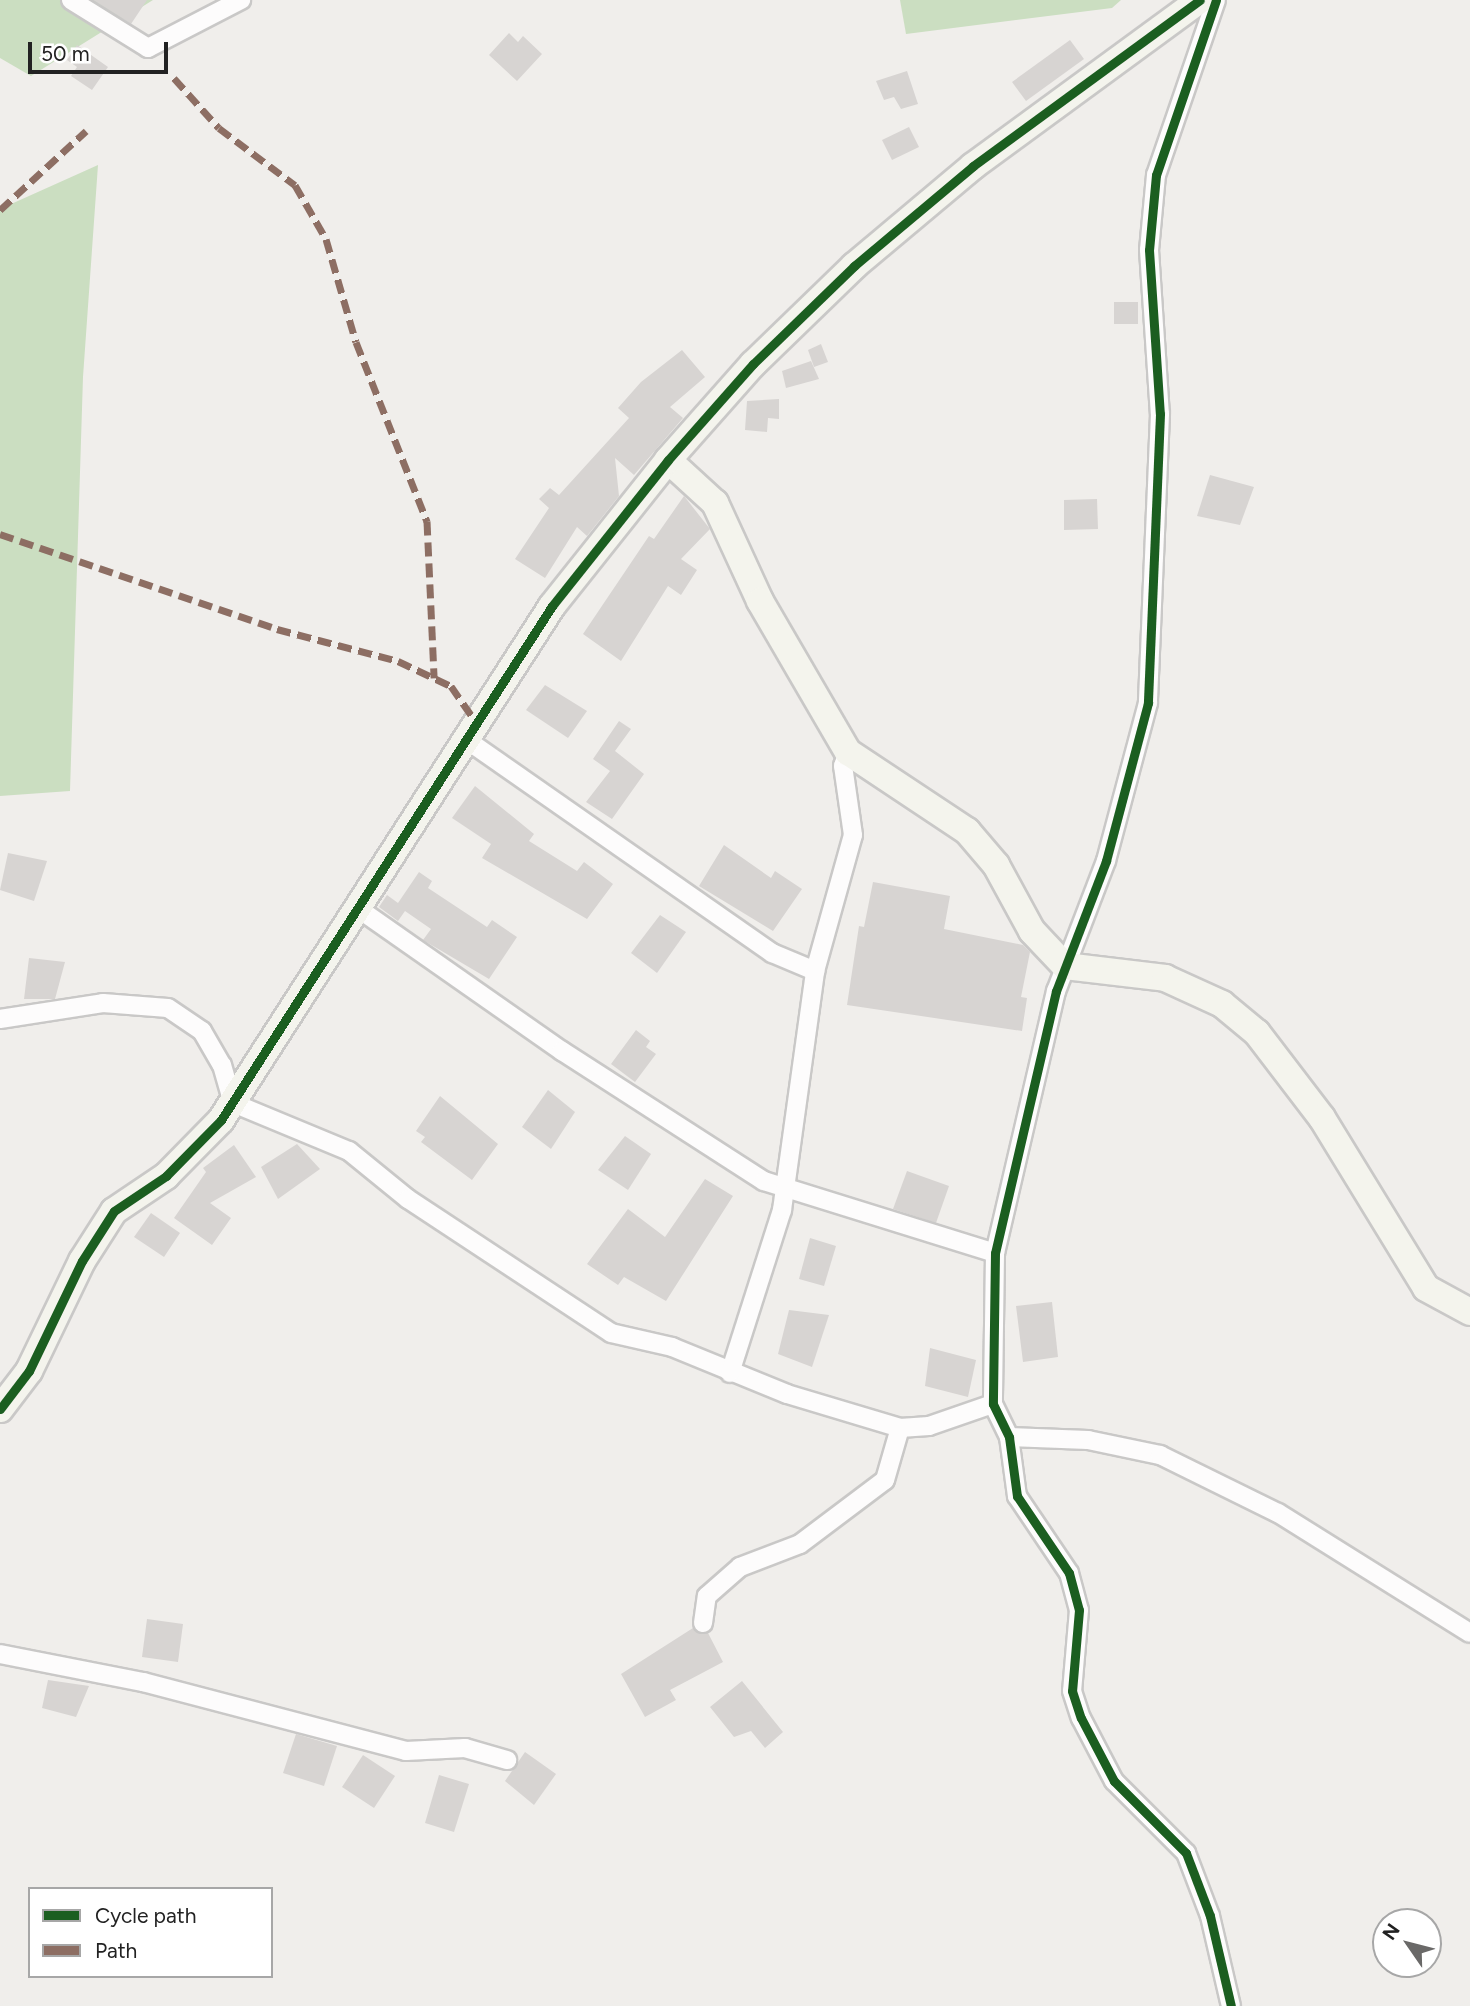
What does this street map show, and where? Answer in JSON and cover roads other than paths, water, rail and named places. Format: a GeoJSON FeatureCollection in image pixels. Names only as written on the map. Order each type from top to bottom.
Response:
{"type":"FeatureCollection","features":[{"type":"Feature","properties":{"kind":"street"},"geometry":{"type":"LineString","coordinates":[[71,0],[148,47],[241,0]]}},
{"type":"Feature","properties":{"kind":"street"},"geometry":{"type":"LineString","coordinates":[[0,1409],[35,1360],[82,1261],[114,1211],[166,1176],[233,1103],[359,909],[464,738],[552,606],[668,460],[753,364],[855,266],[972,166],[1200,0]]}},
{"type":"Feature","properties":{"kind":"street"},"geometry":{"type":"LineString","coordinates":[[1216,0],[1156,175],[1149,250],[1160,414],[1148,703],[1106,861],[1065,966],[995,1253],[993,1404],[1009,1437],[1017,1496],[1069,1573],[1079,1610],[1072,1691],[1081,1718],[1114,1781],[1186,1853],[1210,1916],[1231,2006]]}},
{"type":"Feature","properties":{"kind":"street"},"geometry":{"type":"LineString","coordinates":[[668,460],[715,503],[760,601],[848,752],[967,831],[996,866],[1032,931],[1065,966],[1165,978],[1223,1004],[1257,1033],[1322,1118],[1426,1288],[1470,1312]]}},
{"type":"Feature","properties":{"kind":"street"},"geometry":{"type":"LineString","coordinates":[[464,738],[772,953],[816,971]]}},
{"type":"Feature","properties":{"kind":"street"},"geometry":{"type":"LineString","coordinates":[[730,1373],[784,1190],[816,971],[853,835],[843,778],[848,752]]}},
{"type":"Feature","properties":{"kind":"street"},"geometry":{"type":"LineString","coordinates":[[359,909],[562,1051],[784,1190],[995,1253]]}},
{"type":"Feature","properties":{"kind":"street"},"geometry":{"type":"LineString","coordinates":[[0,1018],[103,1003],[168,1008],[202,1031],[222,1065],[233,1103]]}},
{"type":"Feature","properties":{"kind":"street"},"geometry":{"type":"LineString","coordinates":[[233,1103],[349,1151],[408,1199],[611,1333],[672,1347],[730,1373],[900,1428],[929,1426],[993,1404]]}},
{"type":"Feature","properties":{"kind":"street"},"geometry":{"type":"LineString","coordinates":[[703,1623],[708,1596],[740,1567],[800,1544],[885,1480],[900,1428]]}},
{"type":"Feature","properties":{"kind":"street"},"geometry":{"type":"LineString","coordinates":[[1009,1437],[1088,1440],[1160,1455],[1279,1513],[1470,1633]]}},
{"type":"Feature","properties":{"kind":"street"},"geometry":{"type":"LineString","coordinates":[[0,1654],[143,1682],[406,1751],[465,1748],[507,1760]]}}]}
